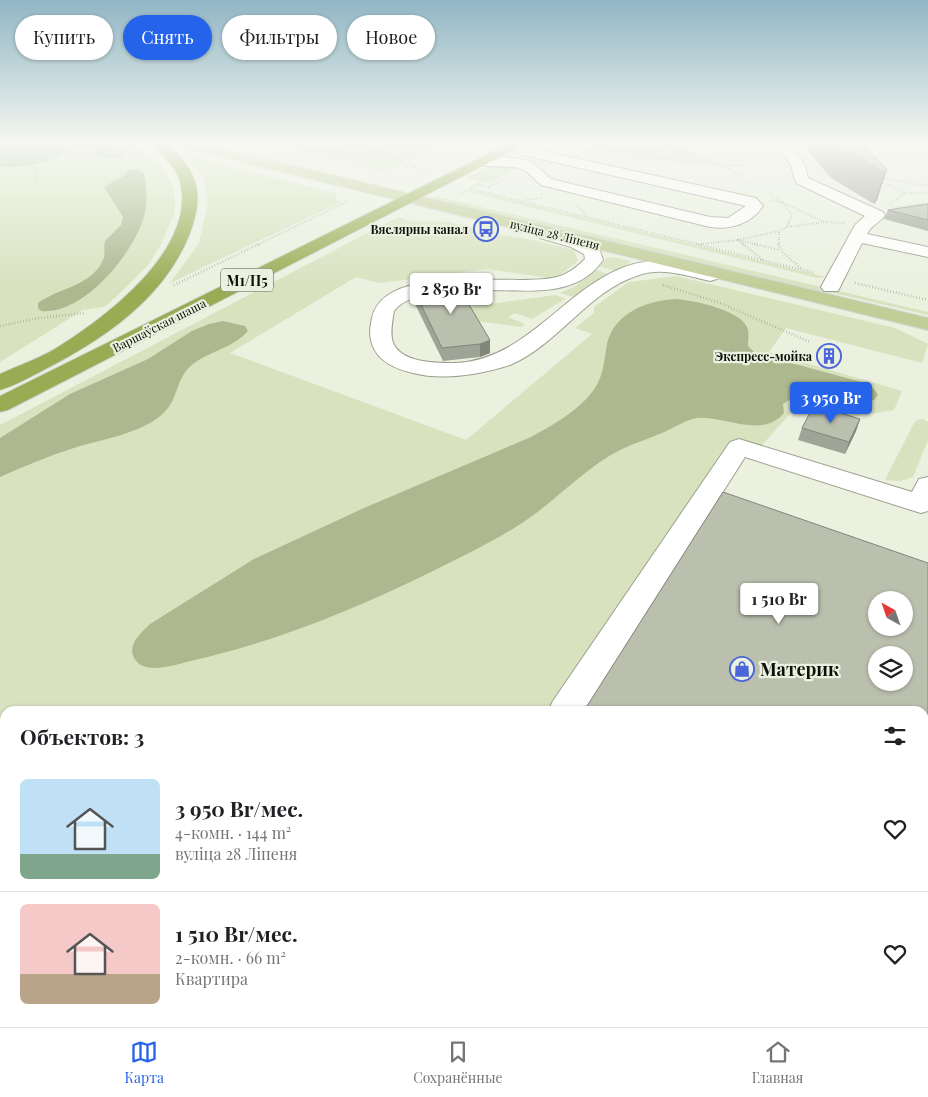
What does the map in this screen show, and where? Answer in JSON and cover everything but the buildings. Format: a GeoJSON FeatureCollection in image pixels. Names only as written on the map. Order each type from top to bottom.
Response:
{"type":"FeatureCollection","features":[{"type":"Feature","properties":{"kind":"highway"},"geometry":{"type":"LineString","coordinates":[[143,303],[180,236],[190,207],[190,191]]}},
{"type":"Feature","properties":{"kind":"highway","name":"Варшаўская шаша"},"geometry":{"type":"LineString","coordinates":[[0,405],[398,191]]}},
{"type":"Feature","properties":{"kind":"highway","name":"М1/П5"},"geometry":{"type":"LineString","coordinates":[[234,267],[383,193]]}},
{"type":"Feature","properties":{"kind":"highway","name":"Варшаўская шаша"},"geometry":{"type":"LineString","coordinates":[[0,383],[66,351],[143,303]]}},
{"type":"Feature","properties":{"kind":"main road","name":"вуліца 28 Ліпеня"},"geometry":{"type":"LineString","coordinates":[[375,191],[383,193],[389,191]]}},
{"type":"Feature","properties":{"kind":"main road","name":"вуліца 28 Ліпеня"},"geometry":{"type":"LineString","coordinates":[[429,191],[521,226],[928,324]]}},
{"type":"Feature","properties":{"kind":"main road","name":"вуліца 28 Ліпеня"},"geometry":{"type":"LineString","coordinates":[[441,191],[834,283],[928,310]]}},
{"type":"Feature","properties":{"kind":"lane"},"geometry":{"type":"LineString","coordinates":[[583,191],[723,224],[737,222],[756,206],[750,201],[703,191]]}},
{"type":"Feature","properties":{"kind":"lane"},"geometry":{"type":"LineString","coordinates":[[828,191],[880,212],[860,232],[834,283]]}},
{"type":"Feature","properties":{"kind":"lane"},"geometry":{"type":"LineString","coordinates":[[521,226],[584,246],[595,256],[590,266],[578,275],[562,282],[539,286],[488,284],[410,292],[390,301],[381,318],[379,336],[385,350],[391,357],[425,369],[454,371],[486,366],[513,355],[531,343],[577,305],[623,276],[640,268],[669,267],[744,280]]}},
{"type":"Feature","properties":{"kind":"lane"},"geometry":{"type":"LineString","coordinates":[[860,232],[928,252]]}},
{"type":"Feature","properties":{"kind":"lane"},"geometry":{"type":"LineString","coordinates":[[568,706],[740,447],[921,504],[928,485]]}},
{"type":"Feature","properties":{"kind":"path"},"geometry":{"type":"LineString","coordinates":[[481,191],[804,271],[834,283],[928,300]]}},
{"type":"Feature","properties":{"kind":"path"},"geometry":{"type":"LineString","coordinates":[[901,191],[905,193],[928,193]]}},
{"type":"Feature","properties":{"kind":"path"},"geometry":{"type":"LineString","coordinates":[[769,193],[784,203],[792,215],[787,227]]}},
{"type":"Feature","properties":{"kind":"path"},"geometry":{"type":"LineString","coordinates":[[880,212],[905,193]]}},
{"type":"Feature","properties":{"kind":"path"},"geometry":{"type":"LineString","coordinates":[[143,303],[168,288],[349,200]]}},
{"type":"Feature","properties":{"kind":"path"},"geometry":{"type":"LineString","coordinates":[[880,212],[928,203]]}},
{"type":"Feature","properties":{"kind":"path"},"geometry":{"type":"LineString","coordinates":[[698,245],[738,240],[779,231],[787,227],[824,222],[860,232]]}},
{"type":"Feature","properties":{"kind":"path"},"geometry":{"type":"LineString","coordinates":[[779,231],[776,239],[779,250]]}},
{"type":"Feature","properties":{"kind":"path"},"geometry":{"type":"LineString","coordinates":[[738,240],[779,250],[804,271]]}},
{"type":"Feature","properties":{"kind":"path"},"geometry":{"type":"LineString","coordinates":[[738,240],[764,261]]}},
{"type":"Feature","properties":{"kind":"path"},"geometry":{"type":"LineString","coordinates":[[659,284],[732,306],[766,325],[810,342]]}},
{"type":"Feature","properties":{"kind":"path"},"geometry":{"type":"LineString","coordinates":[[0,326],[38,318],[94,312]]}},
{"type":"Feature","properties":{"kind":"green space"},"geometry":{"type":"Polygon","coordinates":[[[0,191],[173,191],[175,212],[160,246],[149,264],[117,296],[104,307],[83,310],[0,362],[0,191]]]}},
{"type":"Feature","properties":{"kind":"green space"},"geometry":{"type":"Polygon","coordinates":[[[106,191],[146,191],[146,209],[143,220],[128,250],[117,266],[89,293],[73,304],[57,310],[41,311],[38,308],[38,303],[83,281],[98,269],[104,258],[105,241],[121,225],[123,217],[106,191]]]}},
{"type":"Feature","properties":{"kind":"green space"},"geometry":{"type":"Polygon","coordinates":[[[206,191],[324,191],[336,194],[336,200],[341,202],[170,283],[199,243],[208,203],[206,191]]]}},
{"type":"Feature","properties":{"kind":"green space"},"geometry":{"type":"Polygon","coordinates":[[[475,191],[826,277],[818,278],[468,192],[475,191]]]}},
{"type":"Feature","properties":{"kind":"green space"},"geometry":{"type":"Polygon","coordinates":[[[435,196],[928,312],[928,315],[838,294],[788,286],[430,199],[435,196]]]}},
{"type":"Feature","properties":{"kind":"green space"},"geometry":{"type":"Polygon","coordinates":[[[398,217],[410,221],[449,222],[574,250],[578,261],[559,276],[549,278],[487,269],[379,283],[356,277],[230,353],[466,440],[592,334],[575,328],[594,313],[594,307],[629,282],[676,276],[895,328],[928,344],[922,363],[786,328],[769,352],[902,391],[894,410],[851,417],[803,400],[760,447],[734,439],[555,706],[0,706],[0,425],[398,217]]]}},
{"type":"Feature","properties":{"kind":"green space"},"geometry":{"type":"Polygon","coordinates":[[[614,257],[631,261],[616,271],[599,266],[607,258],[614,257]]]}},
{"type":"Feature","properties":{"kind":"green space"},"geometry":{"type":"Polygon","coordinates":[[[594,269],[611,275],[573,297],[560,293],[576,286],[594,269]]]}},
{"type":"Feature","properties":{"kind":"green space"},"geometry":{"type":"Polygon","coordinates":[[[556,295],[565,299],[532,319],[515,313],[508,317],[525,324],[521,327],[476,321],[468,307],[556,295]]]}},
{"type":"Feature","properties":{"kind":"green space"},"geometry":{"type":"Polygon","coordinates":[[[675,299],[716,307],[737,317],[748,330],[748,346],[755,353],[865,383],[874,389],[878,395],[874,400],[854,405],[842,405],[808,398],[792,399],[783,404],[784,413],[775,421],[765,424],[743,424],[708,418],[688,420],[606,458],[532,516],[498,538],[374,599],[286,634],[226,652],[157,668],[142,666],[137,662],[132,649],[140,634],[150,624],[254,559],[364,508],[531,437],[566,416],[589,396],[598,383],[607,344],[616,324],[643,306],[675,299]]]}},
{"type":"Feature","properties":{"kind":"green space"},"geometry":{"type":"Polygon","coordinates":[[[223,321],[245,326],[248,331],[235,342],[193,364],[182,377],[171,404],[159,417],[140,428],[65,451],[0,477],[0,438],[70,394],[148,359],[192,331],[223,321]]]}},
{"type":"Feature","properties":{"kind":"green space"},"geometry":{"type":"Polygon","coordinates":[[[923,419],[928,422],[928,440],[913,477],[901,481],[885,480],[913,425],[917,420],[923,419]]]}},
{"type":"Feature","properties":{"kind":"place","name":"Вяслярны канал"},"geometry":{"type":"Point","coordinates":[486,229]}},
{"type":"Feature","properties":{"kind":"place","name":"Экспресс-мойка"},"geometry":{"type":"Point","coordinates":[829,356]}},
{"type":"Feature","properties":{"kind":"place","name":"Материк"},"geometry":{"type":"Point","coordinates":[742,669]}}]}
